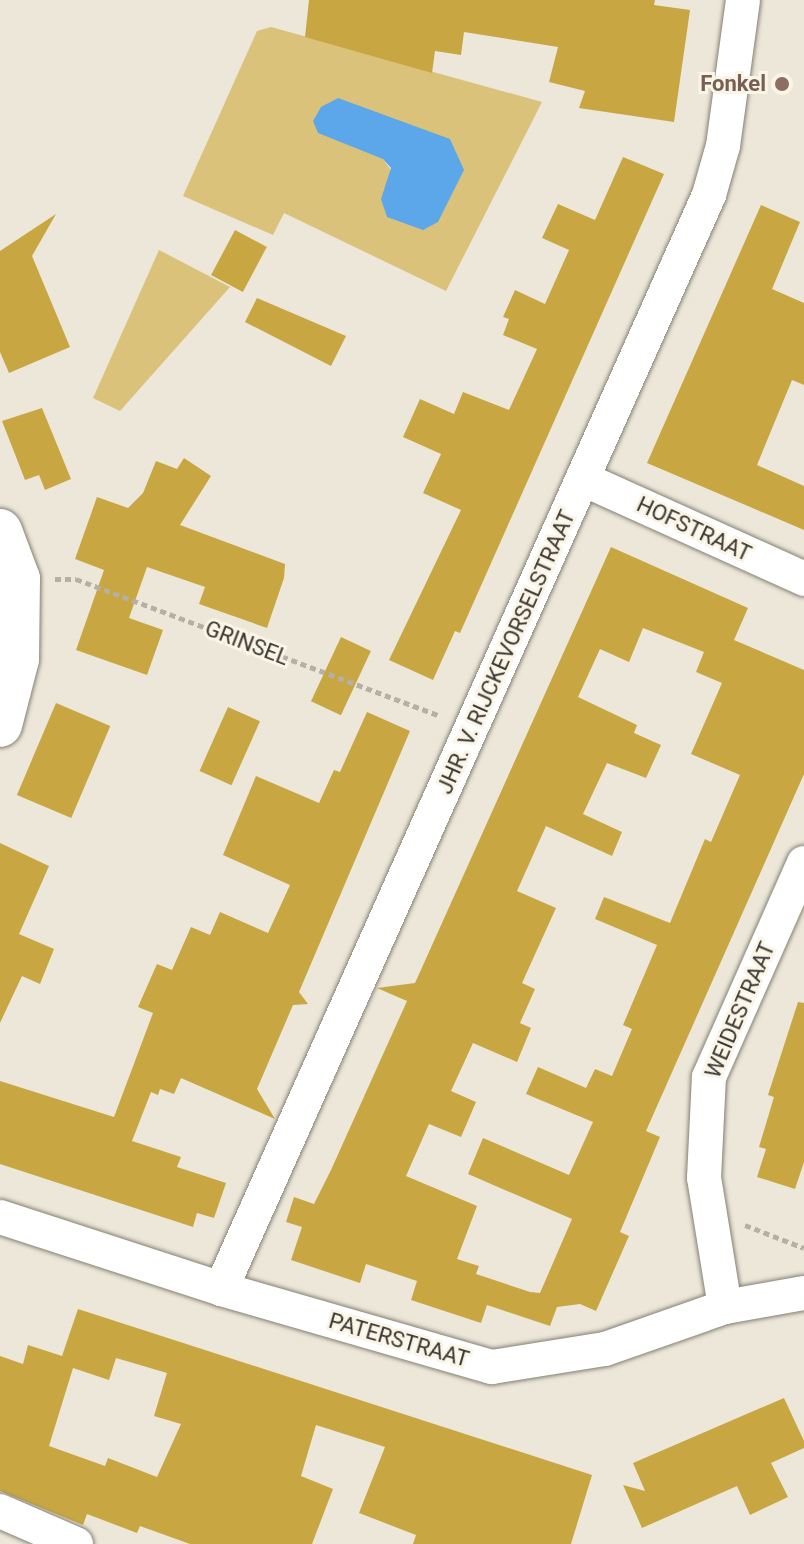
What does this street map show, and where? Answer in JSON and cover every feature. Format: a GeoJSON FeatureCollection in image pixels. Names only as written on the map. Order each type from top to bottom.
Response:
{"type":"FeatureCollection","features":[{"type":"Feature","properties":{"kind":"street","name":"JHR. V. RIJCKEVORSELSTRAAT"},"geometry":{"type":"LineString","coordinates":[[221,1289],[709,195],[723,146],[743,0]]}},
{"type":"Feature","properties":{"kind":"street","name":"HOFSTRAAT"},"geometry":{"type":"LineString","coordinates":[[583,479],[804,579]]}},
{"type":"Feature","properties":{"kind":"street"},"geometry":{"type":"LineString","coordinates":[[0,531],[18,579],[17,659],[0,725]]}},
{"type":"Feature","properties":{"kind":"street","name":"WEIDESTRAAT"},"geometry":{"type":"LineString","coordinates":[[725,1307],[704,1178],[709,1077],[804,863]]}},
{"type":"Feature","properties":{"kind":"street","name":"PATERSTRAAT"},"geometry":{"type":"LineString","coordinates":[[0,1217],[221,1289],[492,1367],[605,1349],[725,1307],[804,1293]]}},
{"type":"Feature","properties":{"kind":"street"},"geometry":{"type":"LineString","coordinates":[[0,1511],[76,1544]]}},
{"type":"Feature","properties":{"kind":"path","name":"GRINSEL"},"geometry":{"type":"LineString","coordinates":[[18,579],[76,579],[472,728]]}},
{"type":"Feature","properties":{"kind":"path"},"geometry":{"type":"LineString","coordinates":[[709,1211],[804,1248]]}},
{"type":"Feature","properties":{"kind":"shaded area"},"geometry":{"type":"Polygon","coordinates":[[[271,27],[542,102],[446,291],[284,213],[273,235],[183,196],[257,31],[271,27]],[[383,159],[393,173],[381,199],[463,170],[383,159]]]}},
{"type":"Feature","properties":{"kind":"shaded area"},"geometry":{"type":"Polygon","coordinates":[[[159,250],[230,287],[120,411],[93,398],[159,250]]]}},
{"type":"Feature","properties":{"kind":"water"},"geometry":{"type":"Polygon","coordinates":[[[338,98],[450,139],[464,170],[438,222],[423,230],[387,217],[381,199],[391,168],[383,159],[318,133],[313,121],[321,107],[338,98]]]}},
{"type":"Feature","properties":{"kind":"building"},"geometry":{"type":"Polygon","coordinates":[[[309,0],[655,0],[654,5],[690,10],[674,122],[579,108],[585,91],[549,82],[558,47],[464,32],[461,55],[435,51],[432,73],[305,37],[309,0]]]}},
{"type":"Feature","properties":{"kind":"building"},"geometry":{"type":"Polygon","coordinates":[[[623,157],[664,174],[460,633],[455,631],[433,680],[389,660],[461,510],[423,493],[441,454],[403,437],[420,399],[454,414],[463,392],[509,410],[537,349],[503,335],[509,319],[503,317],[515,290],[545,304],[569,250],[542,238],[558,204],[595,220],[623,157]]]}},
{"type":"Feature","properties":{"kind":"building"},"geometry":{"type":"Polygon","coordinates":[[[761,205],[800,222],[772,289],[804,303],[804,385],[792,380],[757,465],[804,486],[804,530],[647,463],[761,205]]]}},
{"type":"Feature","properties":{"kind":"building"},"geometry":{"type":"Polygon","coordinates":[[[56,214],[32,256],[70,347],[9,373],[0,352],[0,251],[56,214]]]}},
{"type":"Feature","properties":{"kind":"building"},"geometry":{"type":"Polygon","coordinates":[[[235,230],[267,247],[243,292],[211,275],[235,230]]]}},
{"type":"Feature","properties":{"kind":"building"},"geometry":{"type":"Polygon","coordinates":[[[257,298],[346,336],[331,366],[245,322],[257,298]]]}},
{"type":"Feature","properties":{"kind":"building"},"geometry":{"type":"Polygon","coordinates":[[[42,408],[71,479],[45,490],[39,475],[25,480],[2,421],[42,408]]]}},
{"type":"Feature","properties":{"kind":"building"},"geometry":{"type":"Polygon","coordinates":[[[184,458],[211,476],[180,525],[285,564],[284,578],[267,628],[199,604],[205,587],[147,567],[129,618],[163,630],[147,675],[76,650],[104,570],[75,559],[97,497],[128,508],[143,493],[156,461],[177,469],[184,458]]]}},
{"type":"Feature","properties":{"kind":"building"},"geometry":{"type":"Polygon","coordinates":[[[611,547],[748,608],[734,640],[804,670],[804,774],[646,1131],[660,1137],[620,1232],[629,1236],[596,1311],[580,1304],[557,1307],[550,1326],[487,1305],[481,1323],[411,1300],[417,1281],[366,1264],[360,1283],[291,1260],[302,1227],[286,1222],[294,1197],[314,1204],[407,1001],[377,988],[415,983],[611,547]],[[643,628],[629,662],[600,649],[578,697],[637,725],[634,733],[661,745],[646,778],[607,763],[583,814],[622,832],[612,856],[546,826],[517,891],[556,908],[522,983],[535,989],[520,1023],[531,1028],[517,1062],[473,1043],[451,1091],[476,1102],[461,1137],[429,1124],[406,1176],[477,1206],[457,1259],[479,1266],[476,1274],[530,1292],[540,1293],[572,1219],[468,1174],[483,1138],[569,1175],[593,1122],[526,1094],[538,1067],[586,1088],[595,1069],[612,1076],[632,1029],[623,1025],[657,945],[595,919],[604,897],[670,923],[705,839],[711,842],[740,775],[691,754],[722,683],[696,672],[704,652],[643,628]]]}},
{"type":"Feature","properties":{"kind":"building"},"geometry":{"type":"Polygon","coordinates":[[[341,637],[371,651],[341,715],[311,701],[341,637]]]}},
{"type":"Feature","properties":{"kind":"building"},"geometry":{"type":"Polygon","coordinates":[[[56,703],[110,726],[71,818],[17,795],[56,703]]]}},
{"type":"Feature","properties":{"kind":"building"},"geometry":{"type":"Polygon","coordinates":[[[228,707],[260,721],[232,785],[200,771],[228,707]]]}},
{"type":"Feature","properties":{"kind":"building"},"geometry":{"type":"Polygon","coordinates":[[[367,712],[410,731],[299,992],[308,1004],[293,1005],[257,1089],[275,1119],[181,1078],[174,1094],[160,1089],[158,1095],[151,1092],[132,1141],[181,1157],[177,1167],[226,1183],[214,1218],[197,1213],[193,1227],[0,1164],[0,1081],[114,1117],[153,1013],[138,1007],[157,964],[172,970],[191,927],[210,935],[220,912],[268,933],[290,885],[223,855],[256,776],[319,803],[334,770],[340,772],[367,712]]]}},
{"type":"Feature","properties":{"kind":"building"},"geometry":{"type":"Polygon","coordinates":[[[0,843],[49,866],[19,934],[54,949],[40,984],[22,976],[0,1023],[0,843]]]}},
{"type":"Feature","properties":{"kind":"building"},"geometry":{"type":"Polygon","coordinates":[[[798,1002],[804,1003],[804,1162],[795,1189],[757,1177],[766,1149],[759,1147],[774,1097],[768,1095],[798,1002]]]}},
{"type":"Feature","properties":{"kind":"building"},"geometry":{"type":"Polygon","coordinates":[[[78,1309],[592,1475],[571,1544],[413,1544],[416,1535],[359,1513],[385,1447],[316,1425],[301,1476],[333,1489],[312,1544],[190,1544],[140,1526],[137,1533],[87,1514],[83,1525],[0,1491],[0,1356],[23,1364],[28,1345],[62,1356],[78,1309]],[[116,1358],[109,1380],[73,1368],[49,1446],[105,1466],[108,1458],[157,1477],[181,1424],[154,1416],[167,1373],[116,1358]]]}},
{"type":"Feature","properties":{"kind":"building"},"geometry":{"type":"Polygon","coordinates":[[[784,1398],[804,1441],[804,1448],[771,1463],[788,1497],[750,1515],[737,1486],[642,1528],[623,1485],[645,1491],[633,1463],[784,1398]]]}},
{"type":"Feature","properties":{"kind":"place","name":"Fonkel"},"geometry":{"type":"Point","coordinates":[782,84]}}]}
